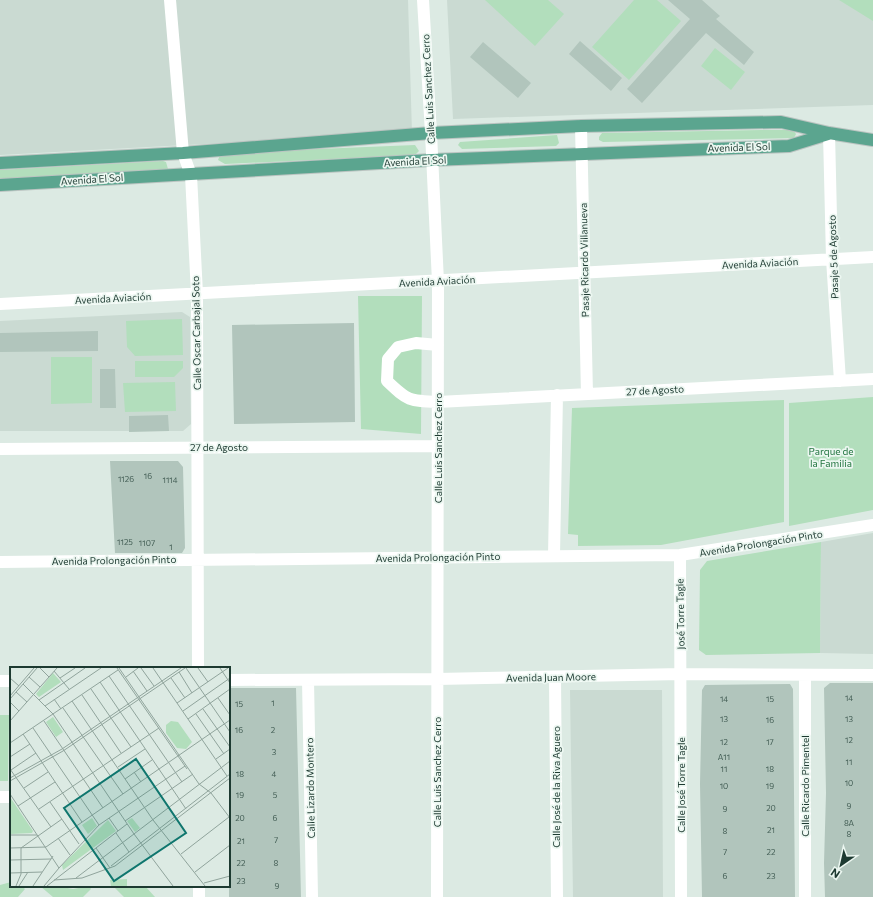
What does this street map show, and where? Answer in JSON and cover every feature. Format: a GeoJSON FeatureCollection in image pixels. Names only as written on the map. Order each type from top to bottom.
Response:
{"type":"FeatureCollection","features":[{"type":"Feature","properties":{"kind":"main road","name":"Avenida El Sol"},"geometry":{"type":"LineString","coordinates":[[0,163],[182,153],[431,133],[581,126],[781,122],[829,133],[873,140]]}},
{"type":"Feature","properties":{"kind":"main road","name":"Avenida El Sol"},"geometry":{"type":"LineString","coordinates":[[0,185],[432,160],[789,146],[829,133]]}},
{"type":"Feature","properties":{"kind":"street","name":"Calle Oscar Carbajal Soto"},"geometry":{"type":"LineString","coordinates":[[170,0],[182,153],[191,175],[197,294],[198,667]]}},
{"type":"Feature","properties":{"kind":"street","name":"Calle Luis Sanchez Cerro"},"geometry":{"type":"LineString","coordinates":[[423,0],[438,282],[437,897]]}},
{"type":"Feature","properties":{"kind":"street","name":"Pasaje Ricardo Villanueva"},"geometry":{"type":"LineString","coordinates":[[581,126],[583,273],[587,394]]}},
{"type":"Feature","properties":{"kind":"street","name":"Pasaje 5 de Agosto"},"geometry":{"type":"LineString","coordinates":[[829,133],[832,259],[840,381]]}},
{"type":"Feature","properties":{"kind":"street","name":"Avenida Aviación"},"geometry":{"type":"LineString","coordinates":[[0,304],[438,282],[873,257]]}},
{"type":"Feature","properties":{"kind":"street","name":"27 de Agosto"},"geometry":{"type":"LineString","coordinates":[[438,345],[416,344],[398,347],[388,359],[387,381],[404,398],[418,401],[438,402],[873,379]]}},
{"type":"Feature","properties":{"kind":"street"},"geometry":{"type":"LineString","coordinates":[[554,556],[557,395]]}},
{"type":"Feature","properties":{"kind":"street","name":"27 de Agosto"},"geometry":{"type":"LineString","coordinates":[[0,449],[438,446]]}},
{"type":"Feature","properties":{"kind":"street","name":"Avenida Prolongación Pinto"},"geometry":{"type":"LineString","coordinates":[[0,562],[680,555],[873,525]]}},
{"type":"Feature","properties":{"kind":"street","name":"José Torre Tagle"},"geometry":{"type":"LineString","coordinates":[[680,555],[681,674]]}},
{"type":"Feature","properties":{"kind":"street","name":"Avenida Juan Moore"},"geometry":{"type":"LineString","coordinates":[[230,680],[437,679],[681,674],[873,675]]}},
{"type":"Feature","properties":{"kind":"street","name":"Calle José Torre Tagle"},"geometry":{"type":"LineString","coordinates":[[681,674],[681,897]]}},
{"type":"Feature","properties":{"kind":"street","name":"Calle Ricardo Pimentel"},"geometry":{"type":"LineString","coordinates":[[805,675],[805,897]]}},
{"type":"Feature","properties":{"kind":"street","name":"Calle José de la Riva Aguero"},"geometry":{"type":"LineString","coordinates":[[555,676],[557,897]]}},
{"type":"Feature","properties":{"kind":"street","name":"Calle Lizardo Montero"},"geometry":{"type":"LineString","coordinates":[[308,680],[312,897]]}},
{"type":"Feature","properties":{"kind":"shaded area"},"geometry":{"type":"Polygon","coordinates":[[[0,0],[408,0],[412,133],[0,155],[0,0]]]}},
{"type":"Feature","properties":{"kind":"shaded area"},"geometry":{"type":"Polygon","coordinates":[[[447,0],[873,0],[873,105],[453,119],[447,0]]]}},
{"type":"Feature","properties":{"kind":"shaded area"},"geometry":{"type":"Polygon","coordinates":[[[182,312],[190,317],[191,424],[183,431],[0,431],[0,321],[182,312]]]}},
{"type":"Feature","properties":{"kind":"shaded area"},"geometry":{"type":"Polygon","coordinates":[[[873,533],[873,654],[820,653],[821,542],[873,533]]]}},
{"type":"Feature","properties":{"kind":"shaded area"},"geometry":{"type":"Polygon","coordinates":[[[570,690],[662,690],[663,897],[573,897],[570,690]]]}},
{"type":"Feature","properties":{"kind":"green space"},"geometry":{"type":"Polygon","coordinates":[[[485,0],[548,0],[564,14],[535,46],[485,0]]]}},
{"type":"Feature","properties":{"kind":"green space"},"geometry":{"type":"Polygon","coordinates":[[[634,0],[657,0],[681,21],[629,80],[592,47],[634,0]]]}},
{"type":"Feature","properties":{"kind":"green space"},"geometry":{"type":"Polygon","coordinates":[[[839,0],[873,0],[873,21],[839,0]]]}},
{"type":"Feature","properties":{"kind":"green space"},"geometry":{"type":"Polygon","coordinates":[[[715,48],[745,72],[731,90],[701,66],[715,48]]]}},
{"type":"Feature","properties":{"kind":"green space"},"geometry":{"type":"Polygon","coordinates":[[[793,130],[796,134],[794,138],[603,142],[599,140],[602,133],[793,130]]]}},
{"type":"Feature","properties":{"kind":"green space"},"geometry":{"type":"Polygon","coordinates":[[[557,135],[559,143],[556,146],[462,149],[458,145],[460,142],[557,135]]]}},
{"type":"Feature","properties":{"kind":"green space"},"geometry":{"type":"Polygon","coordinates":[[[415,145],[419,151],[415,155],[225,164],[218,160],[220,155],[294,150],[415,145]]]}},
{"type":"Feature","properties":{"kind":"green space"},"geometry":{"type":"Polygon","coordinates":[[[166,162],[168,169],[167,171],[0,181],[0,170],[166,162]]]}},
{"type":"Feature","properties":{"kind":"green space"},"geometry":{"type":"Polygon","coordinates":[[[358,296],[422,296],[421,434],[361,429],[358,296]]]}},
{"type":"Feature","properties":{"kind":"green space"},"geometry":{"type":"Polygon","coordinates":[[[182,319],[183,355],[135,356],[127,347],[126,321],[182,319]]]}},
{"type":"Feature","properties":{"kind":"green space"},"geometry":{"type":"Polygon","coordinates":[[[51,357],[92,357],[92,403],[51,404],[51,357]]]}},
{"type":"Feature","properties":{"kind":"green space"},"geometry":{"type":"Polygon","coordinates":[[[135,361],[183,361],[183,368],[174,377],[135,377],[135,361]]]}},
{"type":"Feature","properties":{"kind":"green space"},"geometry":{"type":"Polygon","coordinates":[[[175,382],[176,411],[125,412],[123,383],[175,382]]]}},
{"type":"Feature","properties":{"kind":"green space","name":"Parque de la Familia"},"geometry":{"type":"Polygon","coordinates":[[[873,397],[873,510],[789,526],[789,403],[873,397]]]}},
{"type":"Feature","properties":{"kind":"green space"},"geometry":{"type":"Polygon","coordinates":[[[784,400],[784,522],[661,545],[578,546],[578,535],[568,534],[572,408],[784,400]]]}},
{"type":"Feature","properties":{"kind":"green space"},"geometry":{"type":"Polygon","coordinates":[[[821,542],[820,653],[706,655],[699,650],[700,570],[707,561],[821,542]]]}},
{"type":"Feature","properties":{"kind":"green space"},"geometry":{"type":"Polygon","coordinates":[[[0,715],[9,715],[8,781],[0,781],[0,715]]]}},
{"type":"Feature","properties":{"kind":"green space"},"geometry":{"type":"Polygon","coordinates":[[[10,882],[10,887],[23,887],[25,889],[18,897],[0,897],[0,885],[10,882]]]}},
{"type":"Feature","properties":{"kind":"green space"},"geometry":{"type":"Polygon","coordinates":[[[41,887],[62,887],[73,889],[90,887],[91,889],[83,897],[53,897],[41,887]]]}},
{"type":"Feature","properties":{"kind":"green space"},"geometry":{"type":"Polygon","coordinates":[[[114,887],[146,887],[155,897],[124,897],[114,887]]]}},
{"type":"Feature","properties":{"kind":"building"},"geometry":{"type":"Polygon","coordinates":[[[668,0],[702,0],[720,16],[716,19],[754,52],[744,65],[706,33],[642,103],[627,89],[690,19],[668,0]]]}},
{"type":"Feature","properties":{"kind":"building"},"geometry":{"type":"Polygon","coordinates":[[[580,41],[622,78],[611,91],[569,54],[580,41]]]}},
{"type":"Feature","properties":{"kind":"building"},"geometry":{"type":"Polygon","coordinates":[[[483,42],[531,83],[518,98],[470,57],[483,42]]]}},
{"type":"Feature","properties":{"kind":"building"},"geometry":{"type":"Polygon","coordinates":[[[354,323],[355,422],[234,424],[232,325],[354,323]]]}},
{"type":"Feature","properties":{"kind":"building"},"geometry":{"type":"Polygon","coordinates":[[[98,331],[98,351],[0,352],[0,333],[98,331]]]}},
{"type":"Feature","properties":{"kind":"building"},"geometry":{"type":"Polygon","coordinates":[[[100,369],[115,369],[116,408],[100,408],[100,369]]]}},
{"type":"Feature","properties":{"kind":"building"},"geometry":{"type":"Polygon","coordinates":[[[168,415],[169,431],[129,432],[129,416],[168,415]]]}},
{"type":"Feature","properties":{"kind":"building"},"geometry":{"type":"Polygon","coordinates":[[[110,461],[178,461],[183,467],[185,548],[182,553],[115,553],[110,461]]]}},
{"type":"Feature","properties":{"kind":"building"},"geometry":{"type":"Polygon","coordinates":[[[830,683],[873,683],[873,897],[825,897],[824,863],[826,793],[824,688],[830,683]]]}},
{"type":"Feature","properties":{"kind":"building"},"geometry":{"type":"Polygon","coordinates":[[[790,684],[793,689],[795,897],[702,897],[700,784],[702,690],[705,685],[790,684]]]}},
{"type":"Feature","properties":{"kind":"building"},"geometry":{"type":"Polygon","coordinates":[[[230,688],[296,688],[301,897],[229,897],[230,688]]]}}]}
